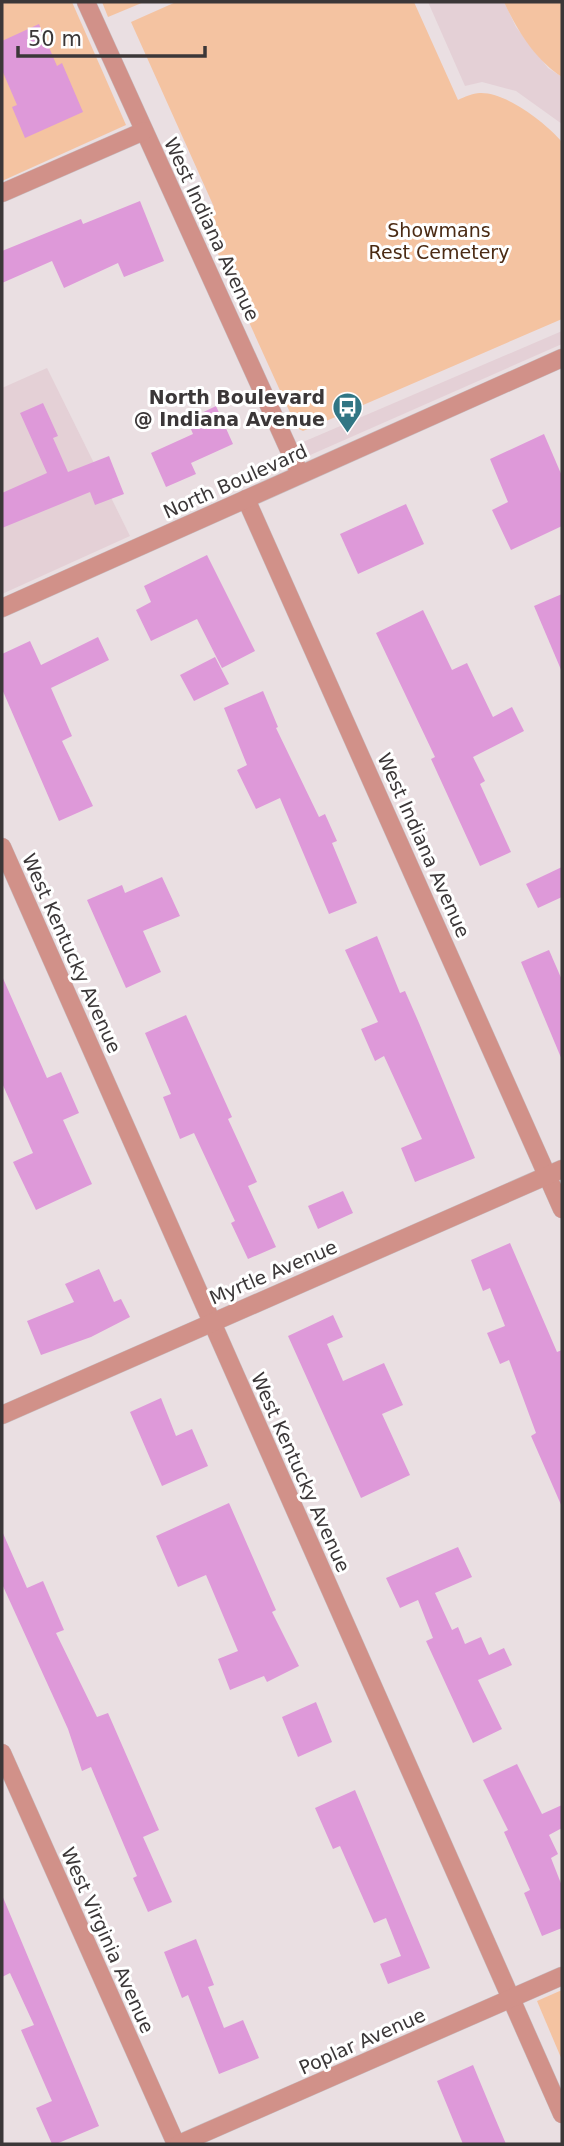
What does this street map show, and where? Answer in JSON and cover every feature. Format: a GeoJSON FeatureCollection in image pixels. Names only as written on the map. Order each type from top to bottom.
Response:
{"type":"FeatureCollection","features":[{"type":"Feature","properties":{"kind":"street","name":"West Indiana Avenue"},"geometry":{"type":"LineString","coordinates":[[86,2],[300,474]]}},
{"type":"Feature","properties":{"kind":"street"},"geometry":{"type":"LineString","coordinates":[[2,193],[144,131]]}},
{"type":"Feature","properties":{"kind":"street","name":"North Boulevard"},"geometry":{"type":"LineString","coordinates":[[2,608],[562,358]]}},
{"type":"Feature","properties":{"kind":"street","name":"West Indiana Avenue"},"geometry":{"type":"LineString","coordinates":[[246,499],[555,1172],[562,1209]]}},
{"type":"Feature","properties":{"kind":"street","name":"West Kentucky Avenue"},"geometry":{"type":"LineString","coordinates":[[2,847],[562,2113]]}},
{"type":"Feature","properties":{"kind":"street","name":"Myrtle Avenue"},"geometry":{"type":"LineString","coordinates":[[2,1415],[555,1172]]}},
{"type":"Feature","properties":{"kind":"street","name":"West Virginia Avenue"},"geometry":{"type":"LineString","coordinates":[[2,1753],[178,2144]]}},
{"type":"Feature","properties":{"kind":"street","name":"Poplar Avenue"},"geometry":{"type":"LineString","coordinates":[[178,2144],[562,1976]]}},
{"type":"Feature","properties":{"kind":"shaded area"},"geometry":{"type":"Polygon","coordinates":[[[428,2],[504,2],[516,27],[548,68],[562,77],[562,124],[516,91],[482,82],[465,86],[428,2]]]}},
{"type":"Feature","properties":{"kind":"shaded area"},"geometry":{"type":"Polygon","coordinates":[[[562,331],[562,344],[308,456],[303,442],[562,331]]]}},
{"type":"Feature","properties":{"kind":"shaded area"},"geometry":{"type":"Polygon","coordinates":[[[47,368],[130,536],[2,594],[2,388],[47,368]]]}},
{"type":"Feature","properties":{"kind":"green space"},"geometry":{"type":"Polygon","coordinates":[[[2,2],[72,2],[126,125],[2,181],[2,2]]]}},
{"type":"Feature","properties":{"kind":"green space"},"geometry":{"type":"Polygon","coordinates":[[[102,2],[144,2],[108,17],[102,2]]]}},
{"type":"Feature","properties":{"kind":"green space","name":"Showmans Rest Cemetery"},"geometry":{"type":"Polygon","coordinates":[[[176,2],[414,2],[458,100],[480,93],[502,98],[536,118],[562,142],[562,319],[303,431],[297,428],[200,214],[214,207],[131,22],[176,2]]]}},
{"type":"Feature","properties":{"kind":"green space"},"geometry":{"type":"Polygon","coordinates":[[[504,2],[562,2],[562,77],[543,62],[528,44],[504,2]]]}},
{"type":"Feature","properties":{"kind":"green space"},"geometry":{"type":"Polygon","coordinates":[[[562,1990],[562,2060],[537,2001],[562,1990]]]}},
{"type":"Feature","properties":{"kind":"building"},"geometry":{"type":"Polygon","coordinates":[[[39,24],[57,66],[62,63],[83,112],[25,138],[12,107],[17,105],[2,70],[2,41],[39,24]]]}},
{"type":"Feature","properties":{"kind":"building"},"geometry":{"type":"Polygon","coordinates":[[[140,201],[164,261],[124,277],[118,263],[64,288],[52,261],[2,283],[2,251],[81,219],[83,224],[140,201]]]}},
{"type":"Feature","properties":{"kind":"building"},"geometry":{"type":"Polygon","coordinates":[[[43,403],[58,436],[53,438],[68,472],[109,456],[124,494],[95,505],[90,492],[2,528],[2,493],[47,473],[20,413],[43,403]]]}},
{"type":"Feature","properties":{"kind":"building"},"geometry":{"type":"Polygon","coordinates":[[[216,406],[233,444],[191,463],[196,474],[166,487],[151,453],[193,434],[187,420],[216,406]]]}},
{"type":"Feature","properties":{"kind":"building"},"geometry":{"type":"Polygon","coordinates":[[[544,434],[562,476],[562,526],[511,550],[492,510],[508,502],[490,459],[544,434]]]}},
{"type":"Feature","properties":{"kind":"building"},"geometry":{"type":"Polygon","coordinates":[[[406,504],[424,544],[358,574],[340,534],[406,504]]]}},
{"type":"Feature","properties":{"kind":"building"},"geometry":{"type":"Polygon","coordinates":[[[207,555],[255,651],[222,668],[197,619],[151,641],[136,610],[151,602],[144,586],[207,555]]]}},
{"type":"Feature","properties":{"kind":"building"},"geometry":{"type":"Polygon","coordinates":[[[562,594],[562,672],[534,606],[562,594]]]}},
{"type":"Feature","properties":{"kind":"building"},"geometry":{"type":"Polygon","coordinates":[[[423,610],[452,670],[467,663],[493,717],[512,707],[524,731],[473,757],[485,781],[480,784],[511,852],[480,866],[431,759],[435,757],[376,633],[423,610]]]}},
{"type":"Feature","properties":{"kind":"building"},"geometry":{"type":"Polygon","coordinates":[[[98,637],[109,660],[51,688],[72,736],[62,741],[93,806],[59,821],[2,689],[2,654],[30,641],[41,665],[98,637]]]}},
{"type":"Feature","properties":{"kind":"building"},"geometry":{"type":"Polygon","coordinates":[[[215,657],[229,684],[194,701],[180,675],[215,657]]]}},
{"type":"Feature","properties":{"kind":"building"},"geometry":{"type":"Polygon","coordinates":[[[263,691],[278,727],[276,728],[319,817],[325,814],[337,841],[332,843],[357,903],[329,914],[280,798],[256,809],[237,770],[247,765],[224,708],[263,691]]]}},
{"type":"Feature","properties":{"kind":"building"},"geometry":{"type":"Polygon","coordinates":[[[562,867],[562,897],[538,908],[526,884],[562,867]]]}},
{"type":"Feature","properties":{"kind":"building"},"geometry":{"type":"Polygon","coordinates":[[[162,877],[180,916],[143,931],[161,972],[126,988],[87,900],[122,885],[125,893],[162,877]]]}},
{"type":"Feature","properties":{"kind":"building"},"geometry":{"type":"Polygon","coordinates":[[[377,936],[400,993],[405,991],[475,1158],[415,1182],[401,1148],[422,1139],[384,1056],[375,1061],[361,1029],[378,1022],[345,950],[377,936]]]}},
{"type":"Feature","properties":{"kind":"building"},"geometry":{"type":"Polygon","coordinates":[[[549,950],[562,980],[562,1060],[521,962],[549,950]]]}},
{"type":"Feature","properties":{"kind":"building"},"geometry":{"type":"Polygon","coordinates":[[[2,976],[47,1078],[61,1072],[79,1113],[63,1120],[92,1184],[36,1210],[13,1162],[33,1153],[2,1083],[2,976]]]}},
{"type":"Feature","properties":{"kind":"building"},"geometry":{"type":"Polygon","coordinates":[[[186,1015],[232,1117],[228,1119],[257,1182],[248,1186],[276,1247],[248,1259],[231,1223],[235,1221],[194,1133],[180,1139],[163,1097],[171,1094],[145,1033],[186,1015]]]}},
{"type":"Feature","properties":{"kind":"building"},"geometry":{"type":"Polygon","coordinates":[[[343,1191],[353,1213],[318,1229],[308,1206],[343,1191]]]}},
{"type":"Feature","properties":{"kind":"building"},"geometry":{"type":"Polygon","coordinates":[[[510,1243],[557,1352],[562,1350],[562,1507],[531,1436],[536,1433],[509,1360],[500,1364],[487,1333],[505,1326],[490,1288],[483,1291],[471,1260],[510,1243]]]}},
{"type":"Feature","properties":{"kind":"building"},"geometry":{"type":"Polygon","coordinates":[[[99,1269],[114,1302],[121,1299],[130,1317],[91,1337],[41,1355],[27,1321],[74,1302],[65,1284],[99,1269]]]}},
{"type":"Feature","properties":{"kind":"building"},"geometry":{"type":"Polygon","coordinates":[[[333,1315],[343,1337],[327,1344],[343,1381],[384,1363],[403,1405],[382,1414],[410,1475],[361,1498],[288,1336],[333,1315]]]}},
{"type":"Feature","properties":{"kind":"building"},"geometry":{"type":"Polygon","coordinates":[[[161,1398],[176,1436],[192,1429],[208,1466],[162,1486],[130,1412],[161,1398]]]}},
{"type":"Feature","properties":{"kind":"building"},"geometry":{"type":"Polygon","coordinates":[[[229,1503],[276,1610],[272,1612],[299,1666],[267,1682],[264,1676],[230,1690],[218,1659],[238,1651],[206,1575],[178,1587],[156,1536],[229,1503]]]}},
{"type":"Feature","properties":{"kind":"building"},"geometry":{"type":"Polygon","coordinates":[[[2,1531],[27,1588],[43,1581],[64,1630],[56,1633],[97,1717],[108,1713],[159,1830],[143,1837],[172,1902],[148,1912],[133,1878],[137,1876],[91,1767],[82,1771],[68,1729],[2,1584],[2,1531]]]}},
{"type":"Feature","properties":{"kind":"building"},"geometry":{"type":"Polygon","coordinates":[[[458,1547],[472,1577],[435,1593],[452,1630],[458,1627],[465,1644],[481,1637],[489,1655],[504,1648],[512,1665],[478,1680],[502,1729],[473,1743],[426,1641],[433,1638],[418,1600],[400,1608],[386,1578],[458,1547]]]}},
{"type":"Feature","properties":{"kind":"building"},"geometry":{"type":"Polygon","coordinates":[[[316,1702],[332,1742],[298,1757],[282,1717],[316,1702]]]}},
{"type":"Feature","properties":{"kind":"building"},"geometry":{"type":"Polygon","coordinates":[[[517,1764],[542,1814],[562,1805],[562,1828],[549,1835],[558,1854],[551,1858],[562,1886],[562,1928],[542,1936],[524,1893],[530,1890],[504,1832],[508,1830],[483,1780],[517,1764]]]}},
{"type":"Feature","properties":{"kind":"building"},"geometry":{"type":"Polygon","coordinates":[[[355,1790],[430,1968],[388,1984],[380,1964],[401,1956],[386,1918],[374,1923],[340,1846],[333,1849],[315,1808],[355,1790]]]}},
{"type":"Feature","properties":{"kind":"building"},"geometry":{"type":"Polygon","coordinates":[[[2,1895],[99,2126],[56,2144],[52,2144],[36,2108],[52,2101],[21,2030],[34,2025],[10,1973],[2,1977],[2,1895]]]}},
{"type":"Feature","properties":{"kind":"building"},"geometry":{"type":"Polygon","coordinates":[[[196,1939],[214,1985],[208,1987],[224,2028],[243,2020],[259,2058],[219,2074],[188,1995],[182,1998],[164,1952],[196,1939]]]}},
{"type":"Feature","properties":{"kind":"building"},"geometry":{"type":"Polygon","coordinates":[[[473,2065],[506,2144],[463,2144],[437,2081],[473,2065]]]}},
{"type":"Feature","properties":{"kind":"place","name":"North Boulevard @ Indiana Avenue"},"geometry":{"type":"Point","coordinates":[348,435]}}]}
